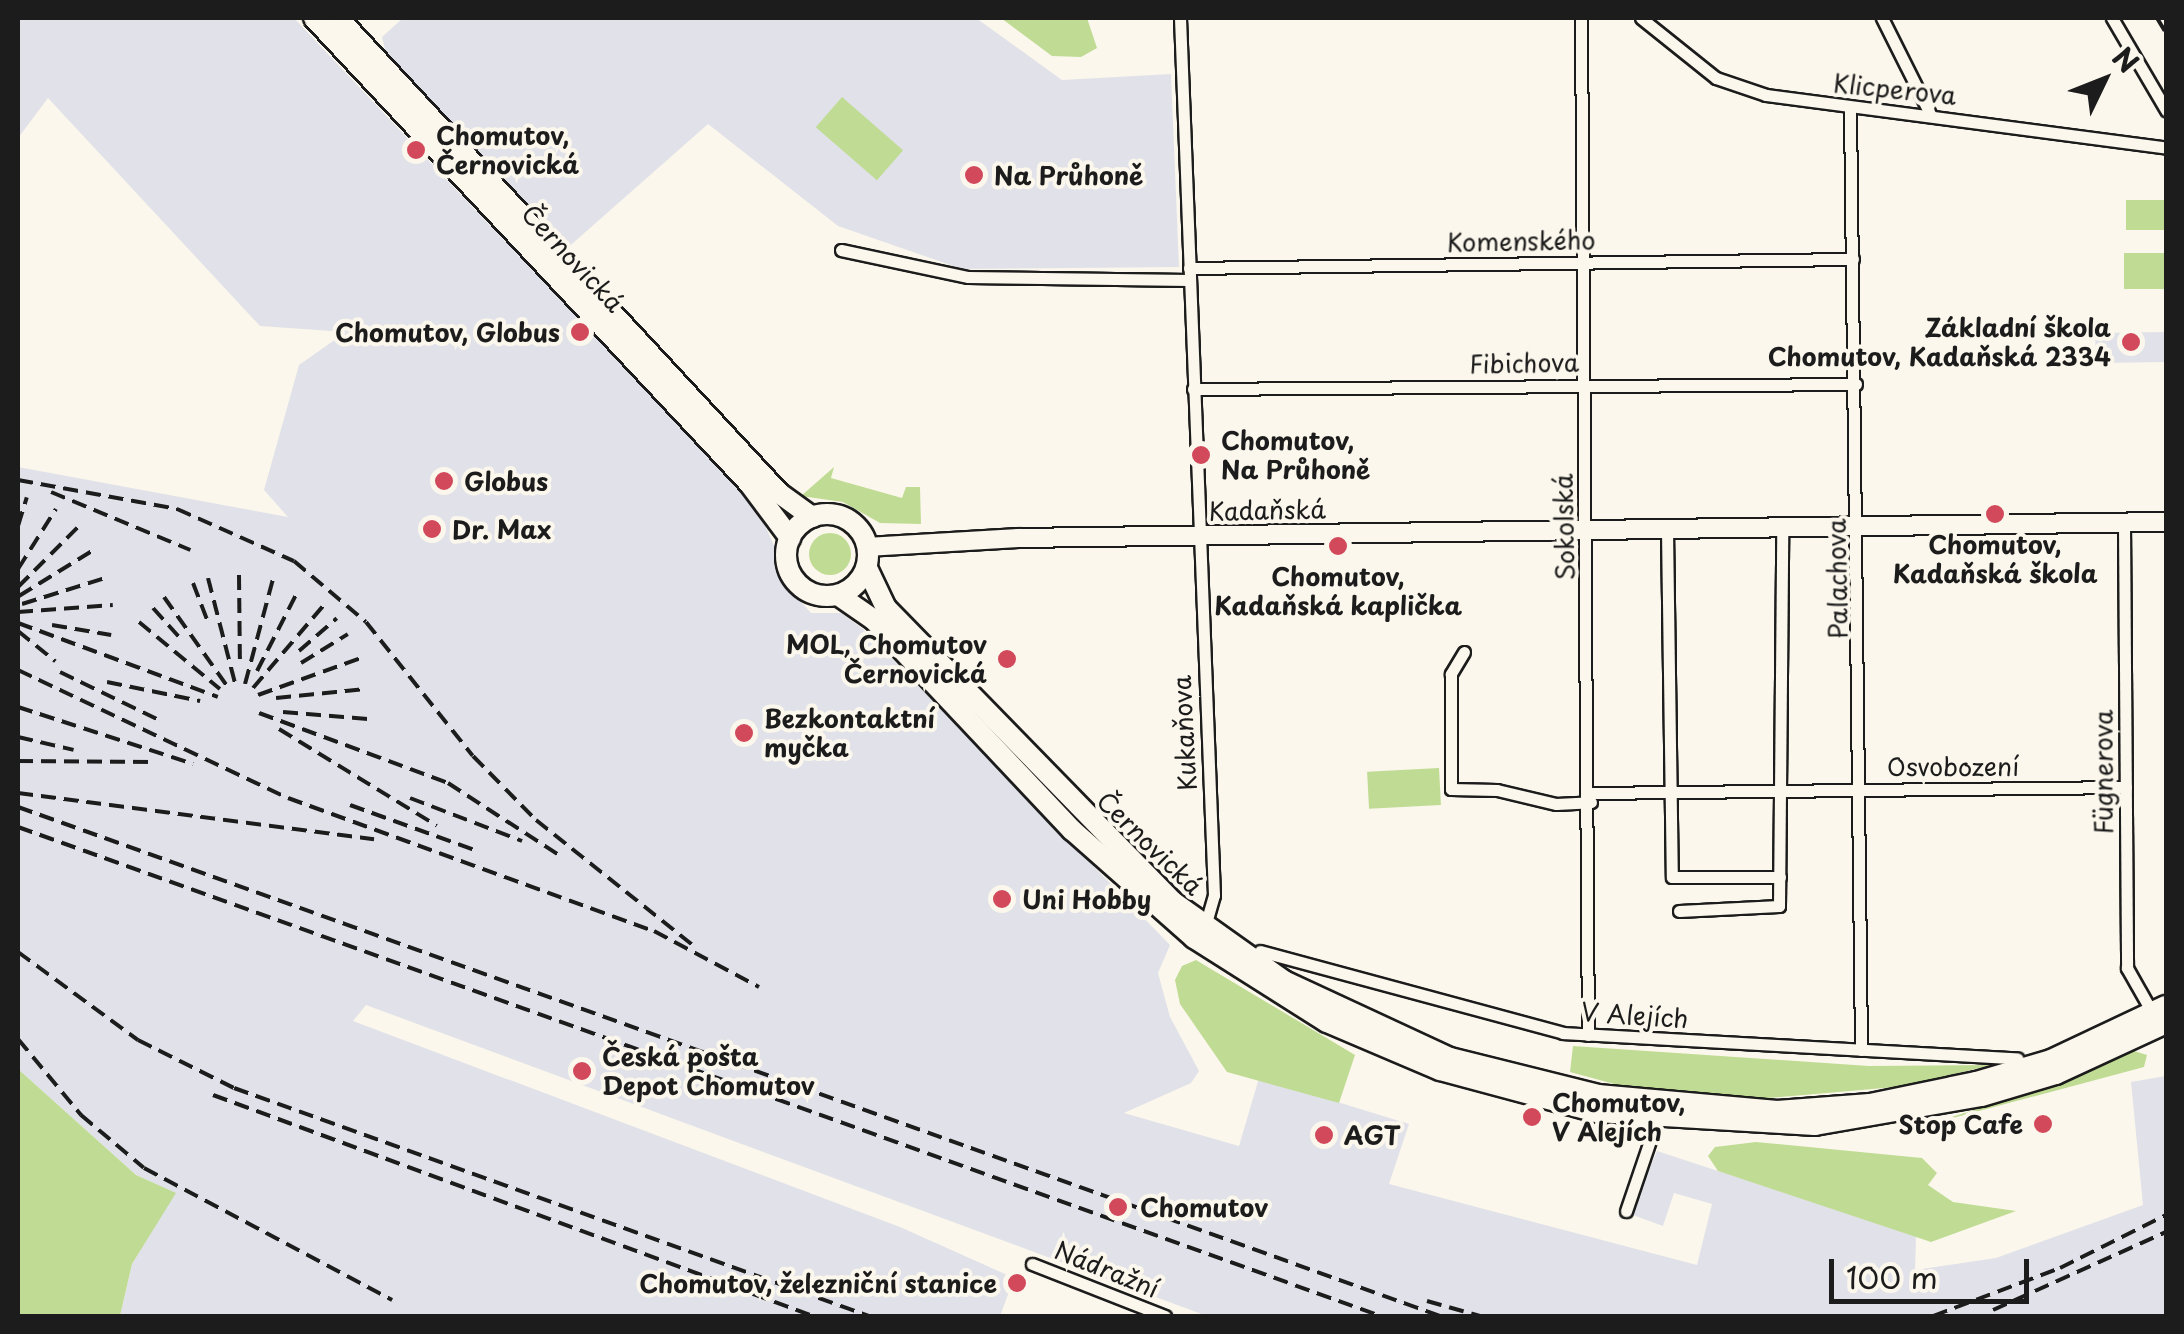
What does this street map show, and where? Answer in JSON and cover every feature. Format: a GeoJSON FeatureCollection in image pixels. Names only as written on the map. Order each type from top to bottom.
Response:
{"type":"FeatureCollection","features":[{"type":"Feature","properties":{"kind":"highway","name":"Černovická"},"geometry":{"type":"LineString","coordinates":[[314,18],[748,483],[790,538],[786,560],[796,582],[811,593],[838,595],[874,620],[1072,830],[1200,932]]}},
{"type":"Feature","properties":{"kind":"highway","name":"Černovická"},"geometry":{"type":"LineString","coordinates":[[338,18],[779,493],[812,517],[849,520],[886,608],[1200,932]]}},
{"type":"Feature","properties":{"kind":"highway"},"geometry":{"type":"LineString","coordinates":[[790,538],[812,517]]}},
{"type":"Feature","properties":{"kind":"highway"},"geometry":{"type":"LineString","coordinates":[[838,595],[867,557]]}},
{"type":"Feature","properties":{"kind":"highway"},"geometry":{"type":"LineString","coordinates":[[1200,932],[1279,996],[1411,1061],[1514,1094],[1660,1112],[1778,1111],[1887,1101],[2050,1060],[2162,1014]]}},
{"type":"Feature","properties":{"kind":"street"},"geometry":{"type":"LineString","coordinates":[[1180,18],[1196,536]]}},
{"type":"Feature","properties":{"kind":"street","name":"Sokolská"},"geometry":{"type":"LineString","coordinates":[[1581,18],[1591,797],[1588,1035]]}},
{"type":"Feature","properties":{"kind":"street","name":"Klicperova"},"geometry":{"type":"LineString","coordinates":[[1641,18],[1716,78],[1766,96],[1930,114],[2166,148]]}},
{"type":"Feature","properties":{"kind":"street"},"geometry":{"type":"LineString","coordinates":[[1882,18],[1913,69],[1930,114]]}},
{"type":"Feature","properties":{"kind":"street"},"geometry":{"type":"LineString","coordinates":[[2112,18],[2166,110]]}},
{"type":"Feature","properties":{"kind":"street","name":"Palachova"},"geometry":{"type":"LineString","coordinates":[[1850,107],[1859,528],[1861,1050]]}},
{"type":"Feature","properties":{"kind":"street"},"geometry":{"type":"LineString","coordinates":[[842,250],[968,277],[1189,274]]}},
{"type":"Feature","properties":{"kind":"street","name":"Komenského"},"geometry":{"type":"LineString","coordinates":[[1189,274],[1853,258]]}},
{"type":"Feature","properties":{"kind":"street","name":"Fibichova"},"geometry":{"type":"LineString","coordinates":[[1193,389],[1856,384]]}},
{"type":"Feature","properties":{"kind":"street","name":"Kadaňská"},"geometry":{"type":"LineString","coordinates":[[867,557],[1196,536],[1782,532],[2166,522]]}},
{"type":"Feature","properties":{"kind":"street","name":"Fügnerova"},"geometry":{"type":"LineString","coordinates":[[2124,524],[2127,968],[2162,1014]]}},
{"type":"Feature","properties":{"kind":"street"},"geometry":{"type":"LineString","coordinates":[[1668,530],[1672,877],[1780,877]]}},
{"type":"Feature","properties":{"kind":"street"},"geometry":{"type":"LineString","coordinates":[[1679,911],[1779,906],[1782,532]]}},
{"type":"Feature","properties":{"kind":"street","name":"Kukaňova"},"geometry":{"type":"LineString","coordinates":[[1196,536],[1214,895],[1200,932]]}},
{"type":"Feature","properties":{"kind":"street","name":"Osvobození"},"geometry":{"type":"LineString","coordinates":[[1464,652],[1450,674],[1451,789],[1497,790],[1556,804],[1669,790],[2126,787]]}},
{"type":"Feature","properties":{"kind":"street","name":"V Alejích"},"geometry":{"type":"LineString","coordinates":[[1260,951],[1453,1007],[1588,1035],[2017,1058]]}},
{"type":"Feature","properties":{"kind":"street"},"geometry":{"type":"LineString","coordinates":[[1626,1211],[1660,1112]]}},
{"type":"Feature","properties":{"kind":"street","name":"Nádražní"},"geometry":{"type":"LineString","coordinates":[[1032,1264],[1165,1316]]}},
{"type":"Feature","properties":{"kind":"shaded area"},"geometry":{"type":"Polygon","coordinates":[[[18,18],[294,18],[758,509],[775,548],[779,578],[811,613],[841,613],[863,629],[1170,945],[1158,973],[1170,1017],[1199,1071],[1191,1083],[1124,1113],[1239,1146],[1259,1078],[1409,1124],[1389,1184],[1697,1265],[1712,1204],[1674,1193],[1663,1226],[1630,1214],[1657,1151],[1916,1236],[1915,1270],[1996,1258],[2143,1205],[2131,1082],[2166,1076],[2166,1316],[1207,1316],[366,1005],[353,1021],[900,1227],[1014,1278],[1000,1316],[120,1316],[132,1264],[175,1193],[136,1175],[18,1069],[18,467],[288,517],[264,490],[299,365],[346,332],[260,326],[48,98],[18,138],[18,18]]]}},
{"type":"Feature","properties":{"kind":"shaded area","name":"Na Průhoně"},"geometry":{"type":"Polygon","coordinates":[[[403,18],[976,18],[1062,80],[1171,74],[1179,267],[962,269],[838,226],[708,124],[564,251],[387,57],[382,37],[403,18]]]}},
{"type":"Feature","properties":{"kind":"shaded area","name":"Základní škola Chomutov, Kadaňská 2334"},"geometry":{"type":"Polygon","coordinates":[[[2166,332],[2166,362],[2096,363],[2095,333],[2166,332]]]}},
{"type":"Feature","properties":{"kind":"green space"},"geometry":{"type":"Polygon","coordinates":[[[1001,18],[1087,18],[1097,48],[1081,57],[1052,56],[1001,18]]]}},
{"type":"Feature","properties":{"kind":"green space"},"geometry":{"type":"Polygon","coordinates":[[[842,97],[903,150],[877,180],[816,127],[842,97]]]}},
{"type":"Feature","properties":{"kind":"green space"},"geometry":{"type":"Polygon","coordinates":[[[2126,200],[2166,200],[2166,230],[2126,230],[2126,200]]]}},
{"type":"Feature","properties":{"kind":"green space"},"geometry":{"type":"Polygon","coordinates":[[[2124,253],[2166,253],[2166,289],[2124,289],[2124,253]]]}},
{"type":"Feature","properties":{"kind":"green space"},"geometry":{"type":"Polygon","coordinates":[[[834,467],[831,478],[902,498],[906,487],[920,487],[921,524],[880,523],[843,502],[801,496],[834,467]]]}},
{"type":"Feature","properties":{"kind":"green space"},"geometry":{"type":"Polygon","coordinates":[[[830,533],[845,539],[851,554],[845,569],[830,575],[815,569],[809,554],[815,539],[830,533]]]}},
{"type":"Feature","properties":{"kind":"green space"},"geometry":{"type":"Polygon","coordinates":[[[1439,768],[1441,805],[1369,809],[1367,772],[1439,768]]]}},
{"type":"Feature","properties":{"kind":"green space"},"geometry":{"type":"Polygon","coordinates":[[[1196,960],[1355,1055],[1339,1103],[1227,1072],[1180,1004],[1175,980],[1182,966],[1196,960]]]}},
{"type":"Feature","properties":{"kind":"green space"},"geometry":{"type":"Polygon","coordinates":[[[1573,1046],[1869,1066],[1991,1065],[1907,1086],[1745,1100],[1640,1091],[1570,1072],[1573,1046]]]}},
{"type":"Feature","properties":{"kind":"green space"},"geometry":{"type":"Polygon","coordinates":[[[2134,1051],[2147,1055],[2144,1067],[1923,1126],[2069,1080],[2134,1051]]]}},
{"type":"Feature","properties":{"kind":"green space"},"geometry":{"type":"Polygon","coordinates":[[[18,1069],[136,1175],[176,1193],[132,1264],[120,1316],[18,1316],[18,1069]]]}},
{"type":"Feature","properties":{"kind":"green space"},"geometry":{"type":"Polygon","coordinates":[[[1756,1142],[1922,1158],[1937,1173],[1928,1185],[1953,1202],[2016,1211],[1931,1242],[1718,1171],[1708,1156],[1715,1147],[1756,1142]]]}},
{"type":"Feature","properties":{"kind":"railway"},"geometry":{"type":"LineString","coordinates":[[2157,18],[2166,33]]}},
{"type":"Feature","properties":{"kind":"railway"},"geometry":{"type":"LineString","coordinates":[[18,480],[177,509],[294,561],[366,622],[473,756],[536,820],[694,946]]}},
{"type":"Feature","properties":{"kind":"railway"},"geometry":{"type":"LineString","coordinates":[[51,492],[190,550]]}},
{"type":"Feature","properties":{"kind":"railway"},"geometry":{"type":"LineString","coordinates":[[18,526],[27,497]]}},
{"type":"Feature","properties":{"kind":"railway"},"geometry":{"type":"LineString","coordinates":[[18,569],[56,509]]}},
{"type":"Feature","properties":{"kind":"railway"},"geometry":{"type":"LineString","coordinates":[[18,587],[78,527]]}},
{"type":"Feature","properties":{"kind":"railway"},"geometry":{"type":"LineString","coordinates":[[19,596],[95,549]]}},
{"type":"Feature","properties":{"kind":"railway"},"geometry":{"type":"LineString","coordinates":[[239,575],[240,665]]}},
{"type":"Feature","properties":{"kind":"railway"},"geometry":{"type":"LineString","coordinates":[[22,604],[108,577]]}},
{"type":"Feature","properties":{"kind":"railway"},"geometry":{"type":"LineString","coordinates":[[208,578],[235,683]]}},
{"type":"Feature","properties":{"kind":"railway"},"geometry":{"type":"LineString","coordinates":[[245,684],[273,579]]}},
{"type":"Feature","properties":{"kind":"railway"},"geometry":{"type":"LineString","coordinates":[[193,583],[207,620]]}},
{"type":"Feature","properties":{"kind":"railway"},"geometry":{"type":"LineString","coordinates":[[257,671],[298,591]]}},
{"type":"Feature","properties":{"kind":"railway"},"geometry":{"type":"LineString","coordinates":[[164,597],[227,686]]}},
{"type":"Feature","properties":{"kind":"railway"},"geometry":{"type":"LineString","coordinates":[[18,612],[113,605]]}},
{"type":"Feature","properties":{"kind":"railway"},"geometry":{"type":"LineString","coordinates":[[253,688],[324,605]]}},
{"type":"Feature","properties":{"kind":"railway"},"geometry":{"type":"LineString","coordinates":[[153,608],[180,638]]}},
{"type":"Feature","properties":{"kind":"railway"},"geometry":{"type":"LineString","coordinates":[[299,651],[337,618]]}},
{"type":"Feature","properties":{"kind":"railway"},"geometry":{"type":"LineString","coordinates":[[139,622],[220,689]]}},
{"type":"Feature","properties":{"kind":"railway"},"geometry":{"type":"LineString","coordinates":[[18,623],[218,697]]}},
{"type":"Feature","properties":{"kind":"railway"},"geometry":{"type":"LineString","coordinates":[[52,625],[111,635]]}},
{"type":"Feature","properties":{"kind":"railway"},"geometry":{"type":"LineString","coordinates":[[18,631],[55,661]]}},
{"type":"Feature","properties":{"kind":"railway"},"geometry":{"type":"LineString","coordinates":[[301,663],[348,634]]}},
{"type":"Feature","properties":{"kind":"railway"},"geometry":{"type":"LineString","coordinates":[[258,695],[361,658]]}},
{"type":"Feature","properties":{"kind":"railway"},"geometry":{"type":"LineString","coordinates":[[18,670],[288,798],[654,931],[759,987]]}},
{"type":"Feature","properties":{"kind":"railway"},"geometry":{"type":"LineString","coordinates":[[60,672],[163,722]]}},
{"type":"Feature","properties":{"kind":"railway"},"geometry":{"type":"LineString","coordinates":[[107,682],[200,701]]}},
{"type":"Feature","properties":{"kind":"railway"},"geometry":{"type":"LineString","coordinates":[[276,698],[366,689]]}},
{"type":"Feature","properties":{"kind":"railway"},"geometry":{"type":"LineString","coordinates":[[18,707],[193,764]]}},
{"type":"Feature","properties":{"kind":"railway"},"geometry":{"type":"LineString","coordinates":[[283,712],[368,719]]}},
{"type":"Feature","properties":{"kind":"railway"},"geometry":{"type":"LineString","coordinates":[[259,713],[448,783],[559,855]]}},
{"type":"Feature","properties":{"kind":"railway"},"geometry":{"type":"LineString","coordinates":[[279,729],[437,826]]}},
{"type":"Feature","properties":{"kind":"railway"},"geometry":{"type":"LineString","coordinates":[[18,737],[74,750]]}},
{"type":"Feature","properties":{"kind":"railway"},"geometry":{"type":"LineString","coordinates":[[18,761],[155,762]]}},
{"type":"Feature","properties":{"kind":"railway"},"geometry":{"type":"LineString","coordinates":[[18,793],[374,839]]}},
{"type":"Feature","properties":{"kind":"railway"},"geometry":{"type":"LineString","coordinates":[[410,798],[522,841]]}},
{"type":"Feature","properties":{"kind":"railway"},"geometry":{"type":"LineString","coordinates":[[350,805],[477,851]]}},
{"type":"Feature","properties":{"kind":"railway"},"geometry":{"type":"LineString","coordinates":[[18,807],[1440,1316]]}},
{"type":"Feature","properties":{"kind":"railway"},"geometry":{"type":"LineString","coordinates":[[18,827],[1381,1316]]}},
{"type":"Feature","properties":{"kind":"railway"},"geometry":{"type":"LineString","coordinates":[[18,952],[138,1040],[234,1088],[869,1316]]}},
{"type":"Feature","properties":{"kind":"railway"},"geometry":{"type":"LineString","coordinates":[[18,1039],[81,1115],[144,1168],[392,1300]]}},
{"type":"Feature","properties":{"kind":"railway"},"geometry":{"type":"LineString","coordinates":[[213,1095],[813,1316]]}},
{"type":"Feature","properties":{"kind":"railway"},"geometry":{"type":"LineString","coordinates":[[1933,1316],[2060,1268],[2166,1215]]}},
{"type":"Feature","properties":{"kind":"railway"},"geometry":{"type":"LineString","coordinates":[[1993,1310],[2166,1232]]}},
{"type":"Feature","properties":{"kind":"railway"},"geometry":{"type":"LineString","coordinates":[[1427,1301],[1480,1316]]}},
{"type":"Feature","properties":{"kind":"place","name":"Chomutov, Černovická"},"geometry":{"type":"Point","coordinates":[416,150]}},
{"type":"Feature","properties":{"kind":"place","name":"Na Průhoně"},"geometry":{"type":"Point","coordinates":[974,175]}},
{"type":"Feature","properties":{"kind":"place","name":"Chomutov, Globus"},"geometry":{"type":"Point","coordinates":[580,332]}},
{"type":"Feature","properties":{"kind":"place","name":"Základní škola Chomutov, Kadaňská 2334"},"geometry":{"type":"Point","coordinates":[2131,342]}},
{"type":"Feature","properties":{"kind":"place","name":"Chomutov, Na Průhoně"},"geometry":{"type":"Point","coordinates":[1201,455]}},
{"type":"Feature","properties":{"kind":"place","name":"Globus"},"geometry":{"type":"Point","coordinates":[444,481]}},
{"type":"Feature","properties":{"kind":"place","name":"Chomutov, Kadaňská škola"},"geometry":{"type":"Point","coordinates":[1995,514]}},
{"type":"Feature","properties":{"kind":"place","name":"Dr. Max"},"geometry":{"type":"Point","coordinates":[432,529]}},
{"type":"Feature","properties":{"kind":"place","name":"Chomutov, Kadaňská kaplička"},"geometry":{"type":"Point","coordinates":[1338,546]}},
{"type":"Feature","properties":{"kind":"place","name":"MOL, Chomutov Černovická"},"geometry":{"type":"Point","coordinates":[1007,659]}},
{"type":"Feature","properties":{"kind":"place","name":"Bezkontaktní myčka"},"geometry":{"type":"Point","coordinates":[744,733]}},
{"type":"Feature","properties":{"kind":"place","name":"Uni Hobby"},"geometry":{"type":"Point","coordinates":[1002,899]}},
{"type":"Feature","properties":{"kind":"place","name":"Česká pošta Depot Chomutov"},"geometry":{"type":"Point","coordinates":[582,1071]}},
{"type":"Feature","properties":{"kind":"place","name":"Chomutov, V Alejích"},"geometry":{"type":"Point","coordinates":[1532,1117]}},
{"type":"Feature","properties":{"kind":"place","name":"Stop Cafe"},"geometry":{"type":"Point","coordinates":[2043,1124]}},
{"type":"Feature","properties":{"kind":"place","name":"AGT"},"geometry":{"type":"Point","coordinates":[1324,1135]}},
{"type":"Feature","properties":{"kind":"place","name":"Chomutov"},"geometry":{"type":"Point","coordinates":[1118,1207]}},
{"type":"Feature","properties":{"kind":"place","name":"Chomutov, železniční stanice"},"geometry":{"type":"Point","coordinates":[1017,1283]}}]}
